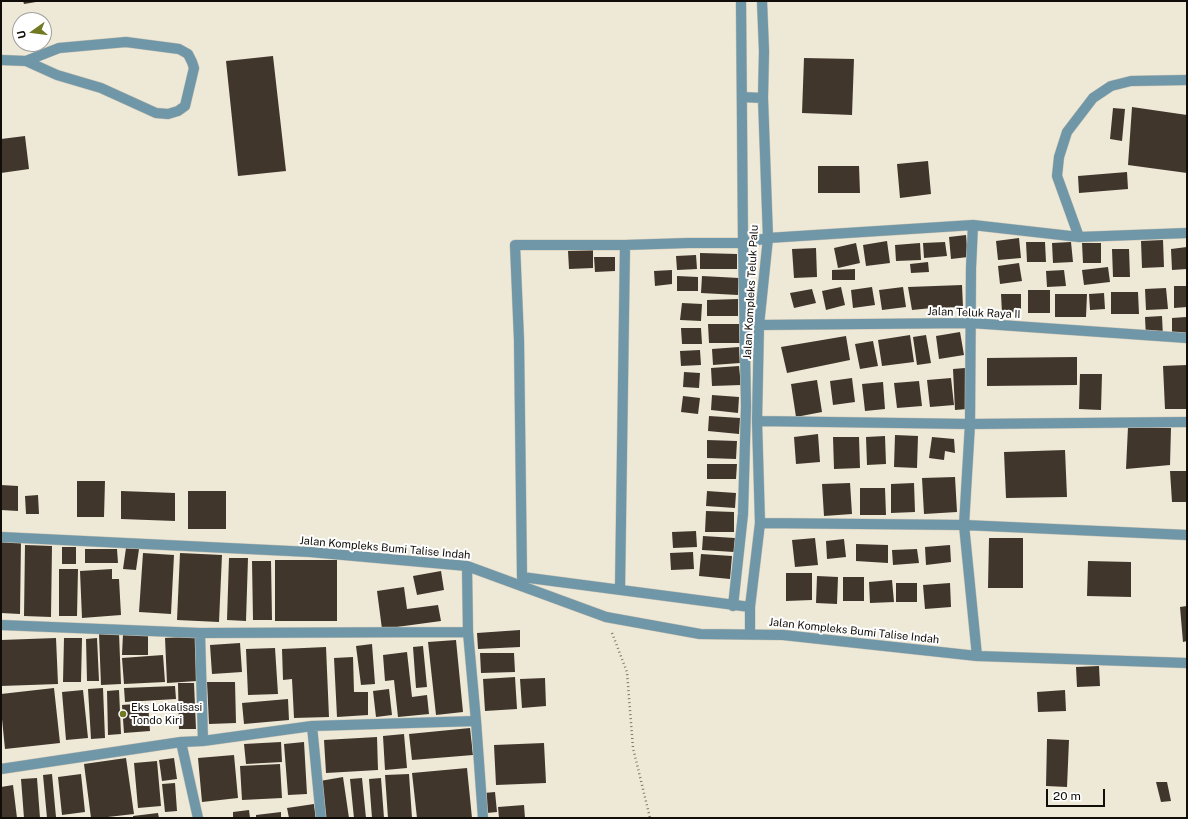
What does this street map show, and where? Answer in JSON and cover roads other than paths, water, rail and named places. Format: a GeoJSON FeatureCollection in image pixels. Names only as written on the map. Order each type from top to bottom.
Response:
{"type":"FeatureCollection","features":[{"type":"Feature","properties":{"kind":"street","name":"Jalan Kompleks Teluk Palu"},"geometry":{"type":"LineString","coordinates":[[733,606],[742,514],[746,406],[741,1]]}},
{"type":"Feature","properties":{"kind":"street","name":"Jalan Kompleks Teluk Palu"},"geometry":{"type":"LineString","coordinates":[[750,634],[750,607],[760,523],[757,421],[760,325],[768,238],[763,98],[764,51],[762,1]]}},
{"type":"Feature","properties":{"kind":"street"},"geometry":{"type":"LineString","coordinates":[[1,60],[26,62],[101,88],[156,113],[168,114],[178,111],[185,106],[194,68],[188,54],[179,49],[126,42],[60,48],[26,62]]}},
{"type":"Feature","properties":{"kind":"street"},"geometry":{"type":"LineString","coordinates":[[1079,237],[1057,176],[1059,157],[1067,132],[1093,98],[1111,86],[1131,81],[1187,80]]}},
{"type":"Feature","properties":{"kind":"street"},"geometry":{"type":"LineString","coordinates":[[742,97],[763,98]]}},
{"type":"Feature","properties":{"kind":"street"},"geometry":{"type":"LineString","coordinates":[[973,225],[971,268],[970,424],[964,525],[976,656]]}},
{"type":"Feature","properties":{"kind":"street"},"geometry":{"type":"LineString","coordinates":[[750,607],[733,606],[620,589],[522,577],[519,348],[515,245],[625,245],[688,243],[743,244],[768,238],[973,225],[1079,237],[1187,233]]}},
{"type":"Feature","properties":{"kind":"street"},"geometry":{"type":"LineString","coordinates":[[620,589],[625,245]]}},
{"type":"Feature","properties":{"kind":"street","name":"Jalan Teluk Raya II"},"geometry":{"type":"LineString","coordinates":[[760,325],[971,323],[1187,338]]}},
{"type":"Feature","properties":{"kind":"street"},"geometry":{"type":"LineString","coordinates":[[746,406],[758,406]]}},
{"type":"Feature","properties":{"kind":"street"},"geometry":{"type":"LineString","coordinates":[[757,421],[970,424],[1187,422]]}},
{"type":"Feature","properties":{"kind":"street"},"geometry":{"type":"LineString","coordinates":[[760,523],[964,525],[1187,535]]}},
{"type":"Feature","properties":{"kind":"street","name":"Jalan Kompleks Bumi Talise Indah"},"geometry":{"type":"LineString","coordinates":[[1,537],[310,552],[467,566],[606,617],[700,634],[782,634],[976,656],[1187,663]]}},
{"type":"Feature","properties":{"kind":"street"},"geometry":{"type":"LineString","coordinates":[[467,566],[468,632],[483,818]]}},
{"type":"Feature","properties":{"kind":"street"},"geometry":{"type":"LineString","coordinates":[[1,625],[200,633],[468,632]]}},
{"type":"Feature","properties":{"kind":"street"},"geometry":{"type":"LineString","coordinates":[[200,633],[203,741]]}},
{"type":"Feature","properties":{"kind":"street"},"geometry":{"type":"LineString","coordinates":[[1,769],[182,742],[203,741],[312,726],[476,721]]}},
{"type":"Feature","properties":{"kind":"street"},"geometry":{"type":"LineString","coordinates":[[312,726],[321,818]]}},
{"type":"Feature","properties":{"kind":"street"},"geometry":{"type":"LineString","coordinates":[[182,742],[198,818]]}},
{"type":"Feature","properties":{"kind":"place","name":"Eks Lokalisasi Tondo Kiri"},"geometry":{"type":"Point","coordinates":[123,714]}}]}
